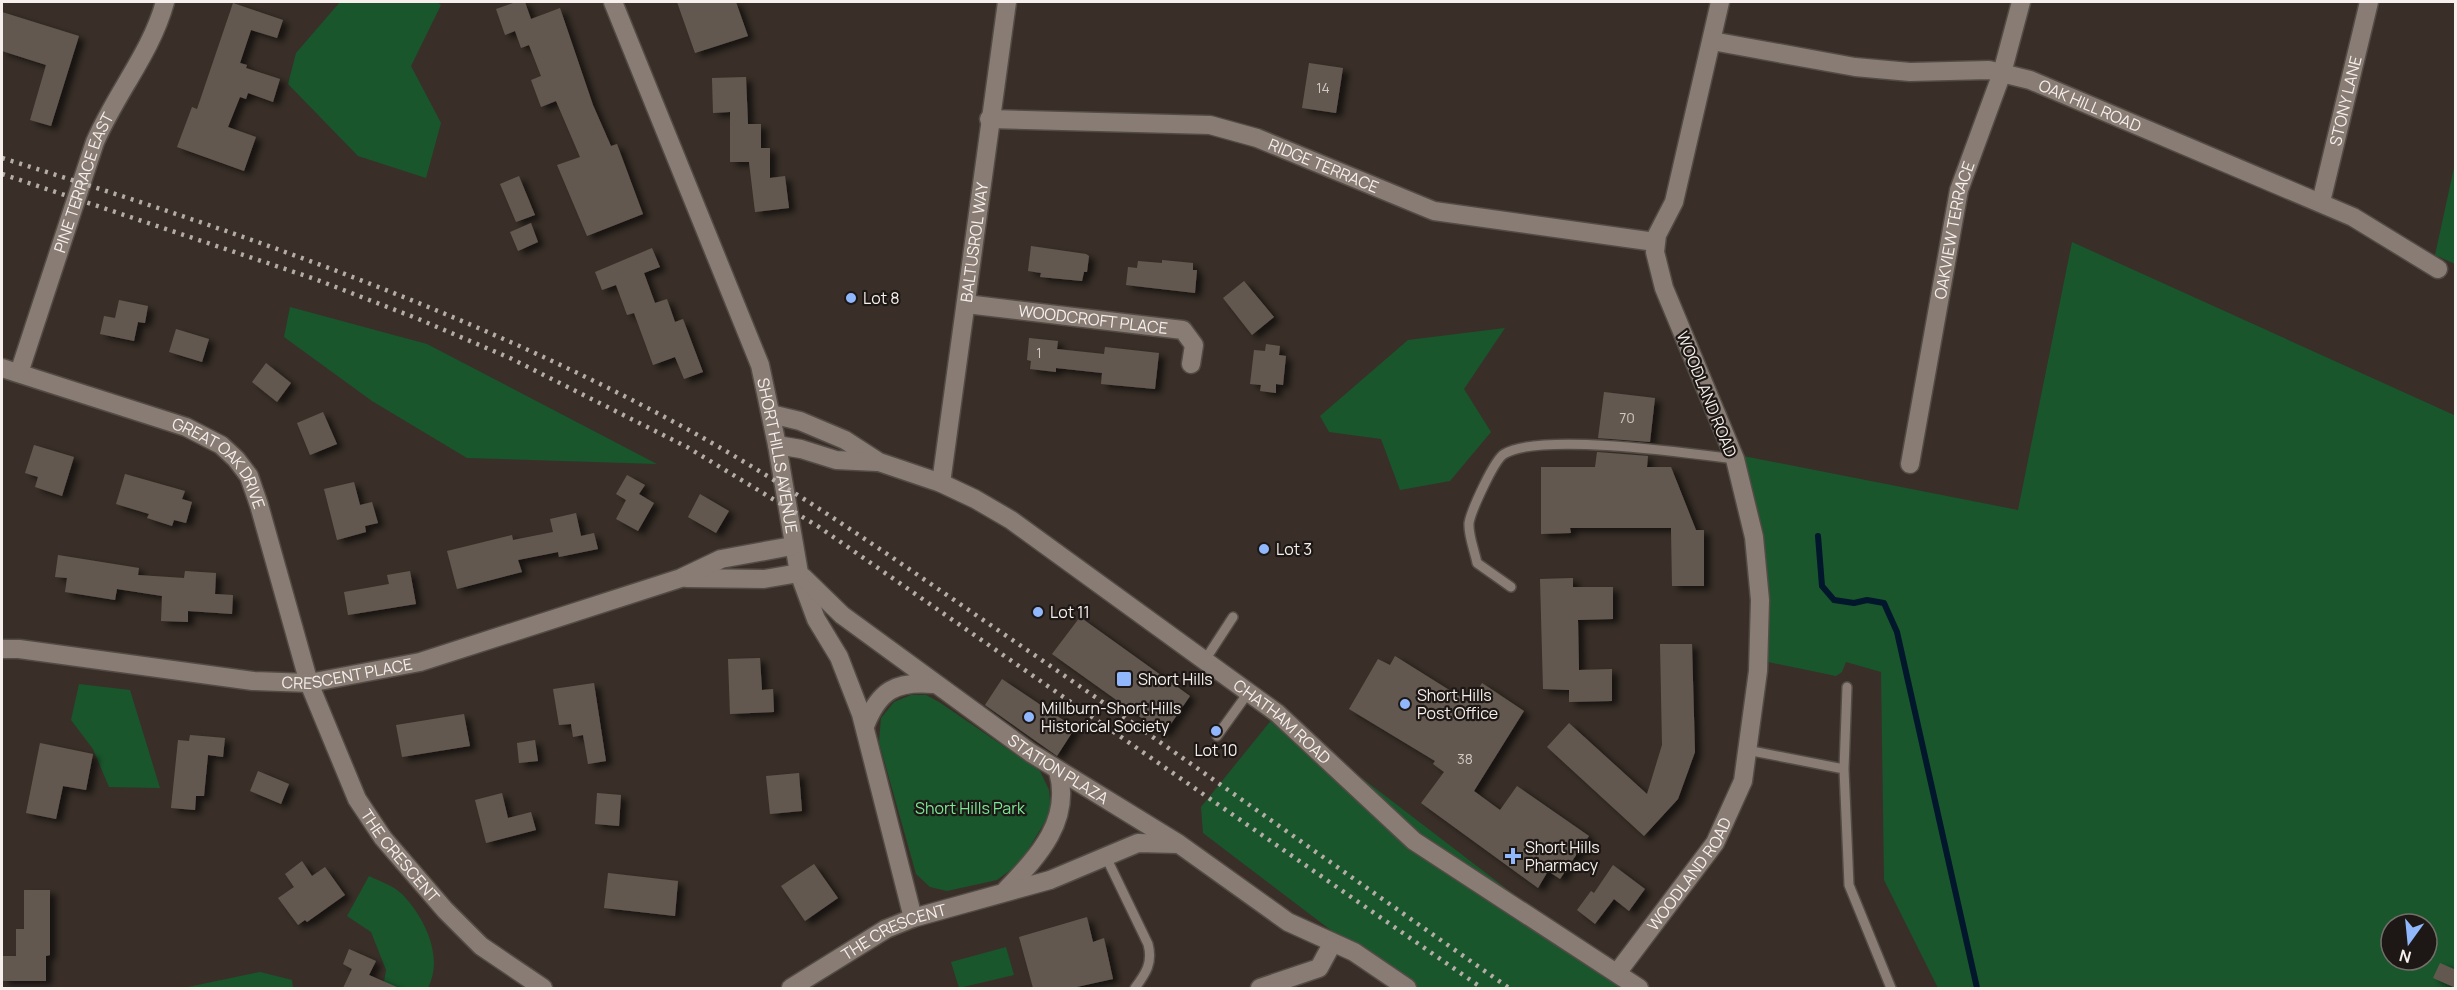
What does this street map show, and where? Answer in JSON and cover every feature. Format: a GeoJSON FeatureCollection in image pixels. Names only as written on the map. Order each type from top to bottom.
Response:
{"type":"FeatureCollection","features":[{"type":"Feature","properties":{"kind":"street","name":"PINE TERRACE EAST"},"geometry":{"type":"LineString","coordinates":[[19,374],[95,142],[103,122],[159,26],[165,2]]}},
{"type":"Feature","properties":{"kind":"street","name":"SHORT HILLS AVENUE"},"geometry":{"type":"LineString","coordinates":[[613,2],[760,365],[777,445],[792,546],[799,573],[816,619],[839,657],[865,726],[913,918]]}},
{"type":"Feature","properties":{"kind":"street","name":"BALTUSROL WAY"},"geometry":{"type":"LineString","coordinates":[[941,483],[1006,2]]}},
{"type":"Feature","properties":{"kind":"street"},"geometry":{"type":"LineString","coordinates":[[1655,242],[1674,202],[1720,2]]}},
{"type":"Feature","properties":{"kind":"street","name":"OAKVIEW TERRACE"},"geometry":{"type":"LineString","coordinates":[[1910,464],[1959,190],[2002,73],[2021,2]]}},
{"type":"Feature","properties":{"kind":"street","name":"STONY LANE"},"geometry":{"type":"LineString","coordinates":[[2321,202],[2369,2]]}},
{"type":"Feature","properties":{"kind":"street","name":"OAK HILL ROAD"},"geometry":{"type":"LineString","coordinates":[[1712,41],[1854,67],[1910,72],[1989,70],[2030,80],[2321,202],[2353,217],[2438,269]]}},
{"type":"Feature","properties":{"kind":"street","name":"RIDGE TERRACE"},"geometry":{"type":"LineString","coordinates":[[989,119],[1210,125],[1257,138],[1434,211],[1655,242]]}},
{"type":"Feature","properties":{"kind":"street","name":"WOODLAND ROAD"},"geometry":{"type":"LineString","coordinates":[[1617,973],[1715,843],[1743,781],[1758,671],[1760,600],[1754,537],[1735,459],[1664,288],[1656,263],[1655,242]]}},
{"type":"Feature","properties":{"kind":"street","name":"WOODCROFT PLACE"},"geometry":{"type":"LineString","coordinates":[[966,304],[1183,330],[1194,345],[1191,364]]}},
{"type":"Feature","properties":{"kind":"street","name":"GREAT OAK DRIVE"},"geometry":{"type":"LineString","coordinates":[[2,368],[186,427],[221,445],[237,459],[249,476],[259,505],[309,683]]}},
{"type":"Feature","properties":{"kind":"street","name":"CHATHAM ROAD"},"geometry":{"type":"LineString","coordinates":[[771,414],[800,421],[845,440],[879,462],[941,483],[1011,520],[1277,713],[1414,841],[1639,988]]}},
{"type":"Feature","properties":{"kind":"street","name":"CHATHAM ROAD"},"geometry":{"type":"LineString","coordinates":[[777,445],[801,449],[836,460],[879,462]]}},
{"type":"Feature","properties":{"kind":"street","name":"CRESCENT PLACE"},"geometry":{"type":"LineString","coordinates":[[2,650],[19,650],[253,681],[309,683],[420,662],[681,578],[721,559],[792,546]]}},
{"type":"Feature","properties":{"kind":"street","name":"CRESCENT PLACE"},"geometry":{"type":"LineString","coordinates":[[681,578],[764,579],[799,573]]}},
{"type":"Feature","properties":{"kind":"street","name":"STATION PLAZA"},"geometry":{"type":"LineString","coordinates":[[799,573],[842,615],[933,684],[1058,771],[1179,844],[1288,922],[1332,944],[1354,952],[1407,988]]}},
{"type":"Feature","properties":{"kind":"street"},"geometry":{"type":"LineString","coordinates":[[865,726],[869,714],[887,690],[909,682],[933,684]]}},
{"type":"Feature","properties":{"kind":"street","name":"THE CRESCENT"},"geometry":{"type":"LineString","coordinates":[[309,683],[357,800],[383,838],[445,910],[481,946],[543,988]]}},
{"type":"Feature","properties":{"kind":"street","name":"THE CRESCENT"},"geometry":{"type":"LineString","coordinates":[[1006,890],[1038,854],[1056,825],[1064,791],[1058,771]]}},
{"type":"Feature","properties":{"kind":"street","name":"THE CRESCENT"},"geometry":{"type":"LineString","coordinates":[[791,988],[886,929],[913,918],[982,901],[1006,890],[1050,880],[1105,854],[1138,843],[1179,844]]}},
{"type":"Feature","properties":{"kind":"street"},"geometry":{"type":"LineString","coordinates":[[1260,988],[1318,968],[1332,944]]}},
{"type":"Feature","properties":{"kind":"lane"},"geometry":{"type":"LineString","coordinates":[[1512,587],[1477,563],[1469,523],[1490,474],[1502,455],[1528,445],[1550,445],[1641,448],[1735,459]]}},
{"type":"Feature","properties":{"kind":"lane"},"geometry":{"type":"LineString","coordinates":[[1205,660],[1233,616]]}},
{"type":"Feature","properties":{"kind":"lane"},"geometry":{"type":"LineString","coordinates":[[1847,687],[1844,769],[1849,885],[1891,988]]}},
{"type":"Feature","properties":{"kind":"lane"},"geometry":{"type":"LineString","coordinates":[[1217,736],[1248,693]]}},
{"type":"Feature","properties":{"kind":"lane"},"geometry":{"type":"LineString","coordinates":[[1748,750],[1844,769]]}},
{"type":"Feature","properties":{"kind":"lane"},"geometry":{"type":"LineString","coordinates":[[1105,854],[1148,944],[1151,957],[1150,966],[1135,988]]}},
{"type":"Feature","properties":{"kind":"green space"},"geometry":{"type":"Polygon","coordinates":[[[340,2],[437,2],[441,5],[411,66],[441,123],[426,178],[358,156],[288,84],[296,53],[340,2]]]}},
{"type":"Feature","properties":{"kind":"green space"},"geometry":{"type":"Polygon","coordinates":[[[2455,163],[2455,264],[2435,255],[2455,163]]]}},
{"type":"Feature","properties":{"kind":"green space"},"geometry":{"type":"Polygon","coordinates":[[[2072,242],[2454,415],[2455,413],[2455,988],[1938,988],[1884,880],[1881,672],[1846,662],[1842,672],[1836,676],[1758,660],[1760,600],[1733,454],[2018,510],[2072,242]]]}},
{"type":"Feature","properties":{"kind":"green space"},"geometry":{"type":"Polygon","coordinates":[[[290,307],[427,344],[657,464],[467,458],[372,401],[284,337],[290,307]]]}},
{"type":"Feature","properties":{"kind":"green space"},"geometry":{"type":"Polygon","coordinates":[[[1505,328],[1464,389],[1491,432],[1450,481],[1400,490],[1381,439],[1329,432],[1320,416],[1408,340],[1505,328]]]}},
{"type":"Feature","properties":{"kind":"green space"},"geometry":{"type":"Polygon","coordinates":[[[79,684],[130,690],[160,788],[109,787],[93,749],[71,720],[79,684]]]}},
{"type":"Feature","properties":{"kind":"green space","name":"Short Hills Park"},"geometry":{"type":"Polygon","coordinates":[[[911,695],[926,695],[939,702],[1040,771],[1049,790],[1051,812],[1026,853],[1012,869],[997,880],[947,891],[930,887],[916,874],[879,742],[881,718],[894,702],[911,695]]]}},
{"type":"Feature","properties":{"kind":"green space"},"geometry":{"type":"Polygon","coordinates":[[[1277,713],[1550,922],[1648,988],[1407,988],[1203,833],[1201,807],[1277,713]]]}},
{"type":"Feature","properties":{"kind":"green space"},"geometry":{"type":"Polygon","coordinates":[[[369,876],[399,891],[425,926],[430,938],[434,964],[428,988],[383,988],[386,970],[371,932],[347,916],[369,876]]]}},
{"type":"Feature","properties":{"kind":"green space"},"geometry":{"type":"Polygon","coordinates":[[[1006,947],[1014,975],[959,988],[951,962],[1006,947]]]}},
{"type":"Feature","properties":{"kind":"green space"},"geometry":{"type":"Polygon","coordinates":[[[260,972],[292,980],[293,988],[183,988],[260,972]]]}},
{"type":"Feature","properties":{"kind":"building"},"geometry":{"type":"Polygon","coordinates":[[[516,2],[525,2],[531,19],[560,8],[593,105],[611,146],[617,144],[643,214],[587,236],[557,165],[580,157],[556,101],[541,107],[531,80],[541,76],[529,45],[521,48],[515,31],[505,35],[496,9],[516,2]]]}},
{"type":"Feature","properties":{"kind":"building"},"geometry":{"type":"Polygon","coordinates":[[[677,2],[736,2],[748,36],[695,53],[677,2]]]}},
{"type":"Feature","properties":{"kind":"building"},"geometry":{"type":"Polygon","coordinates":[[[233,3],[283,20],[277,38],[251,30],[240,63],[247,65],[246,68],[280,79],[273,102],[248,93],[246,99],[240,97],[228,127],[256,137],[244,171],[177,147],[192,107],[197,109],[233,3]]]}},
{"type":"Feature","properties":{"kind":"building"},"geometry":{"type":"Polygon","coordinates":[[[2,12],[79,36],[51,126],[30,120],[46,65],[2,51],[2,12]]]}},
{"type":"Feature","properties":{"kind":"building"},"geometry":{"type":"Polygon","coordinates":[[[1309,63],[1343,68],[1336,113],[1302,108],[1309,63]]]}},
{"type":"Feature","properties":{"kind":"building"},"geometry":{"type":"Polygon","coordinates":[[[746,77],[748,124],[761,124],[761,148],[770,148],[770,178],[785,176],[789,208],[755,212],[749,162],[730,162],[730,112],[713,113],[712,78],[746,77]]]}},
{"type":"Feature","properties":{"kind":"building"},"geometry":{"type":"Polygon","coordinates":[[[519,176],[535,215],[516,222],[500,184],[519,176]]]}},
{"type":"Feature","properties":{"kind":"building"},"geometry":{"type":"Polygon","coordinates":[[[531,223],[538,242],[518,251],[510,232],[531,223]]]}},
{"type":"Feature","properties":{"kind":"building"},"geometry":{"type":"Polygon","coordinates":[[[1031,246],[1089,256],[1087,272],[1084,272],[1082,281],[1040,277],[1041,273],[1028,271],[1031,246]]]}},
{"type":"Feature","properties":{"kind":"building"},"geometry":{"type":"Polygon","coordinates":[[[652,248],[660,267],[644,273],[655,303],[667,299],[675,322],[683,319],[703,372],[684,379],[675,357],[653,365],[634,313],[627,315],[616,285],[602,290],[595,272],[652,248]]]}},
{"type":"Feature","properties":{"kind":"building"},"geometry":{"type":"Polygon","coordinates":[[[1162,260],[1193,263],[1193,270],[1197,270],[1195,293],[1126,285],[1128,267],[1137,268],[1138,261],[1162,263],[1162,260]]]}},
{"type":"Feature","properties":{"kind":"building"},"geometry":{"type":"Polygon","coordinates":[[[1244,281],[1274,317],[1252,335],[1223,298],[1244,281]]]}},
{"type":"Feature","properties":{"kind":"building"},"geometry":{"type":"Polygon","coordinates":[[[119,300],[148,306],[145,323],[138,322],[134,341],[100,334],[104,316],[115,318],[119,300]]]}},
{"type":"Feature","properties":{"kind":"building"},"geometry":{"type":"Polygon","coordinates":[[[176,329],[209,339],[202,362],[169,352],[176,329]]]}},
{"type":"Feature","properties":{"kind":"building"},"geometry":{"type":"Polygon","coordinates":[[[1029,338],[1058,341],[1057,349],[1104,354],[1105,347],[1159,353],[1155,389],[1101,384],[1102,373],[1056,368],[1056,372],[1030,369],[1031,361],[1027,360],[1029,338]]]}},
{"type":"Feature","properties":{"kind":"building"},"geometry":{"type":"Polygon","coordinates":[[[1266,344],[1280,346],[1279,355],[1286,356],[1283,385],[1276,384],[1276,393],[1260,391],[1261,385],[1250,384],[1254,350],[1265,351],[1266,344]]]}},
{"type":"Feature","properties":{"kind":"building"},"geometry":{"type":"Polygon","coordinates":[[[266,363],[291,383],[277,402],[252,382],[266,363]]]}},
{"type":"Feature","properties":{"kind":"building"},"geometry":{"type":"Polygon","coordinates":[[[1604,392],[1655,398],[1650,442],[1598,438],[1604,392]]]}},
{"type":"Feature","properties":{"kind":"building"},"geometry":{"type":"Polygon","coordinates":[[[323,412],[337,444],[310,455],[297,423],[323,412]]]}},
{"type":"Feature","properties":{"kind":"building"},"geometry":{"type":"Polygon","coordinates":[[[34,445],[74,457],[62,496],[35,487],[38,477],[25,473],[34,445]]]}},
{"type":"Feature","properties":{"kind":"building"},"geometry":{"type":"Polygon","coordinates":[[[1597,452],[1648,456],[1647,467],[1671,467],[1696,530],[1704,530],[1704,586],[1672,586],[1671,528],[1570,528],[1571,533],[1541,534],[1541,467],[1595,467],[1597,452]]]}},
{"type":"Feature","properties":{"kind":"building"},"geometry":{"type":"Polygon","coordinates":[[[125,474],[185,491],[182,499],[192,502],[186,523],[174,520],[172,526],[147,518],[149,514],[116,504],[125,474]]]}},
{"type":"Feature","properties":{"kind":"building"},"geometry":{"type":"Polygon","coordinates":[[[627,475],[645,485],[639,494],[654,503],[638,531],[616,519],[626,500],[616,494],[627,475]]]}},
{"type":"Feature","properties":{"kind":"building"},"geometry":{"type":"Polygon","coordinates":[[[354,482],[360,505],[372,502],[378,523],[365,526],[366,532],[337,540],[324,489],[354,482]]]}},
{"type":"Feature","properties":{"kind":"building"},"geometry":{"type":"Polygon","coordinates":[[[700,494],[729,511],[716,533],[688,517],[700,494]]]}},
{"type":"Feature","properties":{"kind":"building"},"geometry":{"type":"Polygon","coordinates":[[[576,513],[581,536],[594,533],[598,549],[559,557],[558,552],[518,560],[522,572],[457,589],[447,551],[512,535],[513,540],[553,532],[550,519],[576,513]]]}},
{"type":"Feature","properties":{"kind":"building"},"geometry":{"type":"Polygon","coordinates":[[[58,555],[139,568],[138,575],[184,578],[185,571],[216,573],[215,594],[233,595],[232,614],[188,611],[188,622],[161,621],[162,596],[117,589],[115,600],[65,592],[67,578],[55,577],[58,555]]]}},
{"type":"Feature","properties":{"kind":"building"},"geometry":{"type":"Polygon","coordinates":[[[410,571],[416,604],[348,615],[344,592],[389,584],[387,575],[410,571]]]}},
{"type":"Feature","properties":{"kind":"building"},"geometry":{"type":"Polygon","coordinates":[[[1573,578],[1573,587],[1613,587],[1613,619],[1578,620],[1579,670],[1612,669],[1612,701],[1569,702],[1569,690],[1543,689],[1540,579],[1573,578]]]}},
{"type":"Feature","properties":{"kind":"building","name":"Short Hills"},"geometry":{"type":"Polygon","coordinates":[[[1080,617],[1190,696],[1164,734],[1052,654],[1080,617]]]}},
{"type":"Feature","properties":{"kind":"building"},"geometry":{"type":"Polygon","coordinates":[[[1660,644],[1692,644],[1695,752],[1678,799],[1644,836],[1547,747],[1569,723],[1647,794],[1662,745],[1660,644]]]}},
{"type":"Feature","properties":{"kind":"building"},"geometry":{"type":"Polygon","coordinates":[[[1395,656],[1470,703],[1482,683],[1524,711],[1474,791],[1500,810],[1517,786],[1589,836],[1560,879],[1548,871],[1538,888],[1421,803],[1444,772],[1433,764],[1435,761],[1349,709],[1378,659],[1390,665],[1395,656]]]}},
{"type":"Feature","properties":{"kind":"building"},"geometry":{"type":"Polygon","coordinates":[[[760,658],[762,690],[773,689],[774,712],[730,714],[728,659],[760,658]]]}},
{"type":"Feature","properties":{"kind":"building","name":"Millburn-Short Hills Historical Society"},"geometry":{"type":"Polygon","coordinates":[[[1002,679],[1075,728],[1057,756],[985,705],[1002,679]]]}},
{"type":"Feature","properties":{"kind":"building"},"geometry":{"type":"Polygon","coordinates":[[[594,683],[606,761],[588,764],[583,735],[573,737],[571,724],[559,725],[553,689],[594,683]]]}},
{"type":"Feature","properties":{"kind":"building"},"geometry":{"type":"Polygon","coordinates":[[[464,714],[470,746],[402,757],[396,725],[464,714]]]}},
{"type":"Feature","properties":{"kind":"building"},"geometry":{"type":"Polygon","coordinates":[[[190,735],[225,738],[223,757],[208,755],[204,796],[196,796],[195,810],[171,808],[178,740],[189,741],[190,735]]]}},
{"type":"Feature","properties":{"kind":"building"},"geometry":{"type":"Polygon","coordinates":[[[535,740],[538,761],[519,763],[517,743],[535,740]]]}},
{"type":"Feature","properties":{"kind":"building"},"geometry":{"type":"Polygon","coordinates":[[[40,743],[93,754],[86,790],[63,786],[56,819],[26,813],[40,743]]]}},
{"type":"Feature","properties":{"kind":"building"},"geometry":{"type":"Polygon","coordinates":[[[258,771],[289,784],[281,804],[250,791],[258,771]]]}},
{"type":"Feature","properties":{"kind":"building"},"geometry":{"type":"Polygon","coordinates":[[[799,773],[802,811],[770,814],[766,776],[799,773]]]}},
{"type":"Feature","properties":{"kind":"building"},"geometry":{"type":"Polygon","coordinates":[[[502,793],[508,818],[531,812],[536,830],[486,843],[475,800],[502,793]]]}},
{"type":"Feature","properties":{"kind":"building"},"geometry":{"type":"Polygon","coordinates":[[[597,793],[621,795],[619,826],[595,824],[597,793]]]}},
{"type":"Feature","properties":{"kind":"building"},"geometry":{"type":"Polygon","coordinates":[[[302,861],[312,876],[325,867],[345,895],[307,922],[305,920],[298,925],[278,898],[294,887],[285,874],[302,861]]]}},
{"type":"Feature","properties":{"kind":"building"},"geometry":{"type":"Polygon","coordinates":[[[814,864],[838,898],[805,921],[781,886],[814,864]]]}},
{"type":"Feature","properties":{"kind":"building"},"geometry":{"type":"Polygon","coordinates":[[[1613,865],[1645,889],[1629,911],[1614,899],[1595,924],[1577,910],[1591,891],[1594,893],[1613,865]]]}},
{"type":"Feature","properties":{"kind":"building"},"geometry":{"type":"Polygon","coordinates":[[[608,873],[678,881],[675,916],[604,908],[608,873]]]}},
{"type":"Feature","properties":{"kind":"building"},"geometry":{"type":"Polygon","coordinates":[[[24,890],[50,890],[50,955],[46,956],[46,981],[2,981],[2,956],[16,956],[16,929],[24,929],[24,890]]]}},
{"type":"Feature","properties":{"kind":"building"},"geometry":{"type":"Polygon","coordinates":[[[1087,917],[1093,942],[1104,938],[1113,979],[1072,988],[1033,988],[1019,937],[1087,917]]]}},
{"type":"Feature","properties":{"kind":"building"},"geometry":{"type":"Polygon","coordinates":[[[349,949],[376,961],[369,975],[399,988],[343,988],[352,969],[343,964],[349,949]]]}},
{"type":"Feature","properties":{"kind":"building"},"geometry":{"type":"Polygon","coordinates":[[[2440,963],[2456,970],[2456,988],[2433,978],[2436,972],[2439,972],[2440,963]]]}},
{"type":"Feature","properties":{"kind":"waterway"},"geometry":{"type":"LineString","coordinates":[[1818,536],[1822,586],[1834,600],[1854,603],[1867,600],[1884,603],[1897,632],[1977,988]]}},
{"type":"Feature","properties":{"kind":"railway"},"geometry":{"type":"LineString","coordinates":[[2,158],[180,215],[356,278],[529,350],[613,390],[696,434],[771,478],[881,550],[1120,714],[1509,988]]}},
{"type":"Feature","properties":{"kind":"railway"},"geometry":{"type":"LineString","coordinates":[[2,174],[315,279],[416,318],[510,358],[687,447],[819,527],[1482,988]]}},
{"type":"Feature","properties":{"kind":"place","name":"Lot 8"},"geometry":{"type":"Point","coordinates":[851,298]}},
{"type":"Feature","properties":{"kind":"place","name":"Lot 3"},"geometry":{"type":"Point","coordinates":[1264,549]}},
{"type":"Feature","properties":{"kind":"place","name":"Lot 11"},"geometry":{"type":"Point","coordinates":[1038,612]}},
{"type":"Feature","properties":{"kind":"place","name":"Short Hills"},"geometry":{"type":"Point","coordinates":[1124,679]}},
{"type":"Feature","properties":{"kind":"place","name":"Short Hills Post Office"},"geometry":{"type":"Point","coordinates":[1405,704]}},
{"type":"Feature","properties":{"kind":"place","name":"Millburn-Short Hills Historical Society"},"geometry":{"type":"Point","coordinates":[1029,717]}},
{"type":"Feature","properties":{"kind":"place","name":"Lot 10"},"geometry":{"type":"Point","coordinates":[1216,731]}},
{"type":"Feature","properties":{"kind":"place","name":"Short Hills Pharmacy"},"geometry":{"type":"Point","coordinates":[1513,856]}}]}
